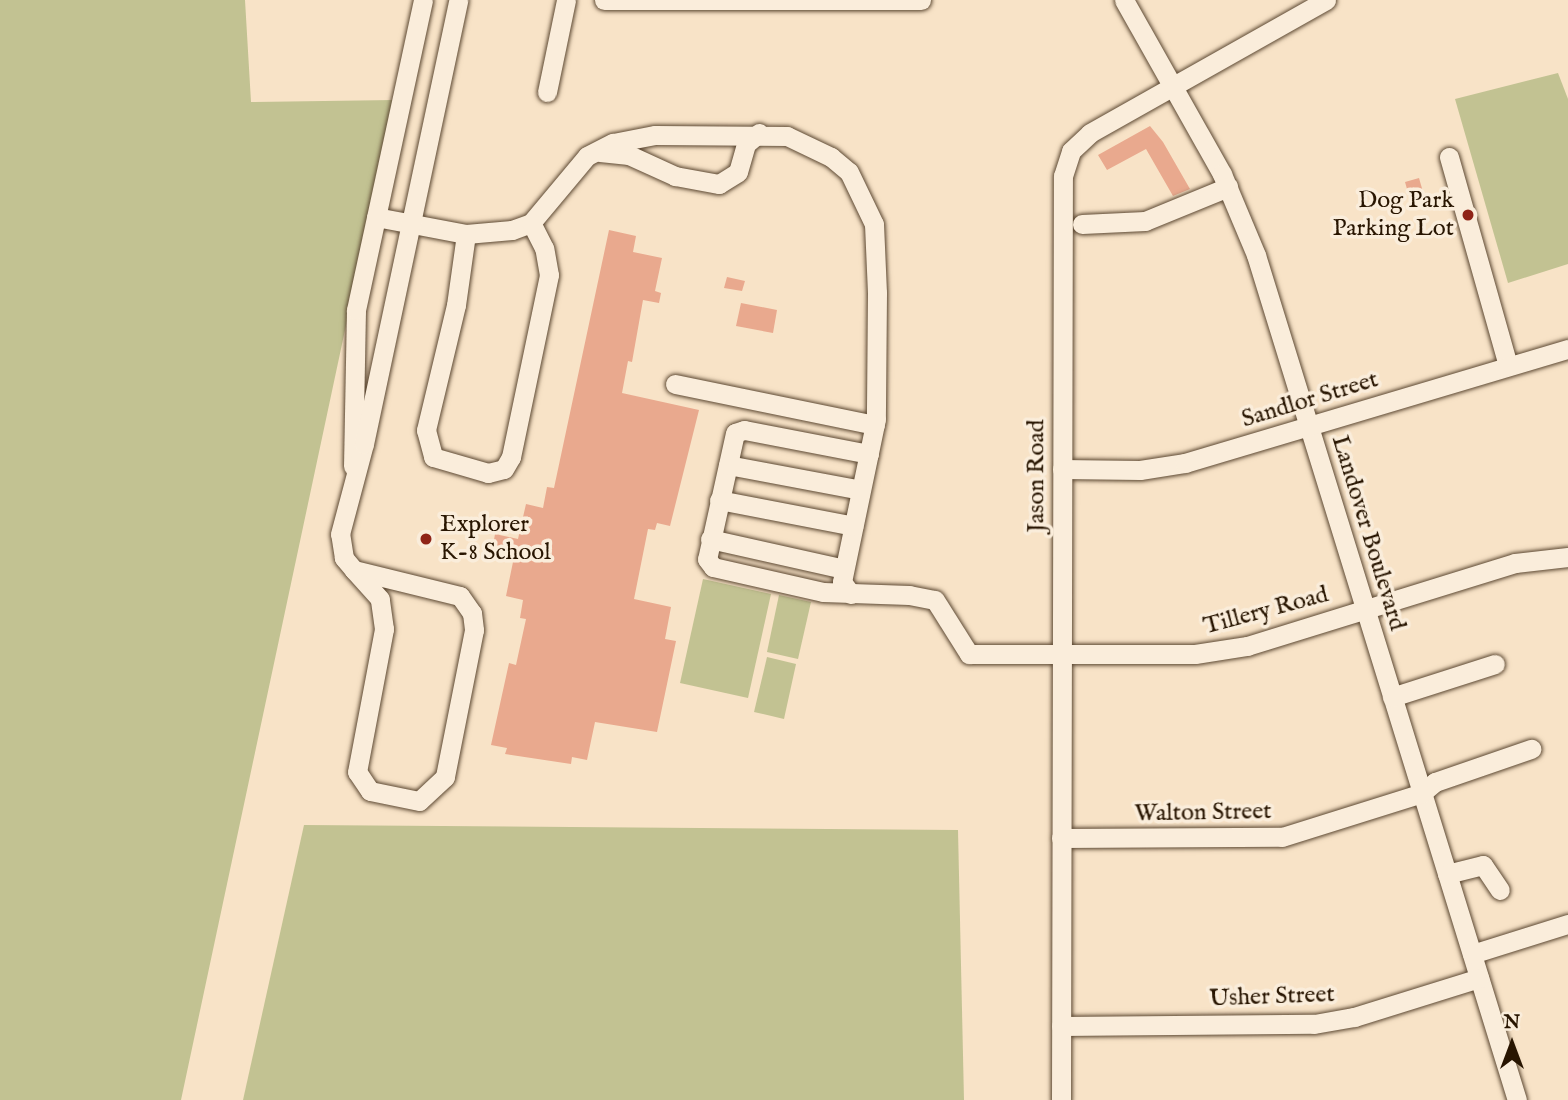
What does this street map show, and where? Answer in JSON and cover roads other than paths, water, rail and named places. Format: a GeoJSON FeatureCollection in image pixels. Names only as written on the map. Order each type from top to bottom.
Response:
{"type":"FeatureCollection","features":[{"type":"Feature","properties":{"kind":"street"},"geometry":{"type":"LineString","coordinates":[[353,474],[356,310],[423,0]]}},
{"type":"Feature","properties":{"kind":"street"},"geometry":{"type":"LineString","coordinates":[[355,570],[460,596],[472,613],[474,630],[445,777],[419,801],[370,791],[357,772],[384,629],[380,599],[344,558],[340,534],[353,474],[364,444],[458,0]]}},
{"type":"Feature","properties":{"kind":"street"},"geometry":{"type":"LineString","coordinates":[[547,92],[566,0]]}},
{"type":"Feature","properties":{"kind":"street"},"geometry":{"type":"LineString","coordinates":[[604,0],[921,0]]}},
{"type":"Feature","properties":{"kind":"street","name":"Landover Boulevard"},"geometry":{"type":"LineString","coordinates":[[1124,0],[1228,187],[1256,255],[1517,1100]]}},
{"type":"Feature","properties":{"kind":"street","name":"Jason Road"},"geometry":{"type":"LineString","coordinates":[[1061,1100],[1061,654],[1066,162],[1090,133],[1326,0]]}},
{"type":"Feature","properties":{"kind":"street"},"geometry":{"type":"LineString","coordinates":[[376,218],[410,226],[486,235],[531,223],[587,156],[613,143],[655,135],[759,133],[808,143],[849,172],[863,193],[874,224],[875,425],[842,582],[850,594]]}},
{"type":"Feature","properties":{"kind":"street"},"geometry":{"type":"LineString","coordinates":[[596,152],[629,155],[675,176],[719,184],[738,172],[746,144],[759,133]]}},
{"type":"Feature","properties":{"kind":"street"},"geometry":{"type":"LineString","coordinates":[[1449,157],[1508,365]]}},
{"type":"Feature","properties":{"kind":"street"},"geometry":{"type":"LineString","coordinates":[[1082,224],[1145,221],[1228,187]]}},
{"type":"Feature","properties":{"kind":"street"},"geometry":{"type":"LineString","coordinates":[[466,234],[456,305],[426,430],[433,457],[488,473],[504,469],[511,457],[549,275],[549,263],[531,223]]}},
{"type":"Feature","properties":{"kind":"street","name":"Sandlor Street"},"geometry":{"type":"LineString","coordinates":[[1062,469],[1164,467],[1568,349]]}},
{"type":"Feature","properties":{"kind":"street"},"geometry":{"type":"LineString","coordinates":[[675,384],[875,425]]}},
{"type":"Feature","properties":{"kind":"street"},"geometry":{"type":"LineString","coordinates":[[850,594],[713,567],[707,559],[735,433],[744,430],[869,454]]}},
{"type":"Feature","properties":{"kind":"street"},"geometry":{"type":"LineString","coordinates":[[728,465],[861,490]]}},
{"type":"Feature","properties":{"kind":"street"},"geometry":{"type":"LineString","coordinates":[[719,500],[854,526]]}},
{"type":"Feature","properties":{"kind":"street"},"geometry":{"type":"LineString","coordinates":[[710,539],[844,569]]}},
{"type":"Feature","properties":{"kind":"street","name":"Tillery Road"},"geometry":{"type":"LineString","coordinates":[[850,594],[909,595],[935,600],[969,654],[1219,652],[1515,563],[1568,557]]}},
{"type":"Feature","properties":{"kind":"street"},"geometry":{"type":"LineString","coordinates":[[1392,697],[1495,664]]}},
{"type":"Feature","properties":{"kind":"street","name":"Walton Street"},"geometry":{"type":"LineString","coordinates":[[1061,838],[1263,839],[1422,793],[1435,782],[1531,750]]}},
{"type":"Feature","properties":{"kind":"street"},"geometry":{"type":"LineString","coordinates":[[1447,874],[1483,865],[1500,890]]}},
{"type":"Feature","properties":{"kind":"street"},"geometry":{"type":"LineString","coordinates":[[1472,954],[1568,924]]}},
{"type":"Feature","properties":{"kind":"street","name":"Usher Street"},"geometry":{"type":"LineString","coordinates":[[1061,1026],[1314,1024],[1354,1017],[1479,978]]}},
{"type":"Feature","properties":{"kind":"place","name":"Dog Park Parking Lot"},"geometry":{"type":"Point","coordinates":[1468,215]}},
{"type":"Feature","properties":{"kind":"place","name":"Explorer K-8 School"},"geometry":{"type":"Point","coordinates":[426,539]}}]}
